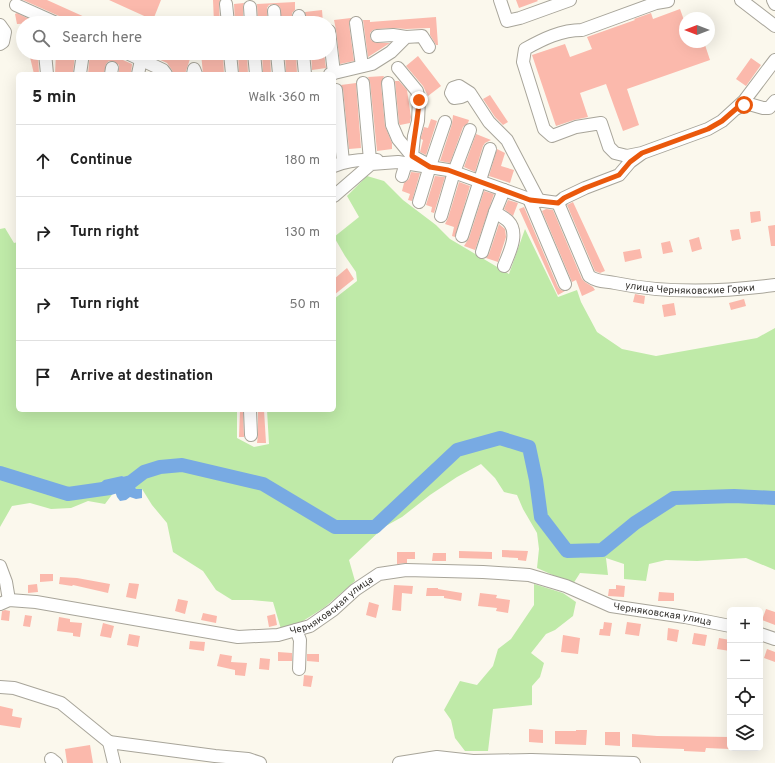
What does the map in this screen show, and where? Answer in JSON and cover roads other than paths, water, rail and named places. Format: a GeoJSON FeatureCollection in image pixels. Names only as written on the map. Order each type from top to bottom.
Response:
{"type":"FeatureCollection","features":[{"type":"Feature","properties":{"kind":"street"},"geometry":{"type":"LineString","coordinates":[[500,0],[508,21],[570,0]]}},
{"type":"Feature","properties":{"kind":"street"},"geometry":{"type":"LineString","coordinates":[[741,0],[775,26]]}},
{"type":"Feature","properties":{"kind":"street"},"geometry":{"type":"LineString","coordinates":[[774,0],[775,4]]}},
{"type":"Feature","properties":{"kind":"street"},"geometry":{"type":"LineString","coordinates":[[668,1],[656,3],[582,30],[571,30],[543,39],[524,49],[523,62],[544,129],[552,136],[576,127],[601,123],[609,147],[615,153],[627,156],[642,153],[708,129],[722,121],[744,101],[775,60]]}},
{"type":"Feature","properties":{"kind":"street"},"geometry":{"type":"LineString","coordinates":[[226,4],[227,16]]}},
{"type":"Feature","properties":{"kind":"street"},"geometry":{"type":"LineString","coordinates":[[16,5],[40,16]]}},
{"type":"Feature","properties":{"kind":"street"},"geometry":{"type":"LineString","coordinates":[[250,7],[251,16]]}},
{"type":"Feature","properties":{"kind":"street"},"geometry":{"type":"LineString","coordinates":[[356,23],[362,66]]}},
{"type":"Feature","properties":{"kind":"street"},"geometry":{"type":"LineString","coordinates":[[0,26],[5,32],[3,42],[0,44]]}},
{"type":"Feature","properties":{"kind":"street"},"geometry":{"type":"LineString","coordinates":[[377,36],[422,36],[429,47]]}},
{"type":"Feature","properties":{"kind":"street"},"geometry":{"type":"LineString","coordinates":[[336,73],[372,64],[391,52],[406,37]]}},
{"type":"Feature","properties":{"kind":"street"},"geometry":{"type":"LineString","coordinates":[[46,60],[47,72]]}},
{"type":"Feature","properties":{"kind":"street"},"geometry":{"type":"LineString","coordinates":[[80,72],[82,60]]}},
{"type":"Feature","properties":{"kind":"street"},"geometry":{"type":"LineString","coordinates":[[138,72],[141,60],[164,72]]}},
{"type":"Feature","properties":{"kind":"street"},"geometry":{"type":"LineString","coordinates":[[231,60],[232,72]]}},
{"type":"Feature","properties":{"kind":"street"},"geometry":{"type":"LineString","coordinates":[[255,60],[256,72]]}},
{"type":"Feature","properties":{"kind":"street"},"geometry":{"type":"LineString","coordinates":[[278,60],[279,72]]}},
{"type":"Feature","properties":{"kind":"street"},"geometry":{"type":"LineString","coordinates":[[304,60],[305,72]]}},
{"type":"Feature","properties":{"kind":"street"},"geometry":{"type":"LineString","coordinates":[[331,60],[332,72]]}},
{"type":"Feature","properties":{"kind":"street"},"geometry":{"type":"LineString","coordinates":[[775,60],[773,70],[775,76]]}},
{"type":"Feature","properties":{"kind":"street"},"geometry":{"type":"LineString","coordinates":[[398,68],[417,91],[419,100],[418,121],[405,160],[402,176]]}},
{"type":"Feature","properties":{"kind":"street"},"geometry":{"type":"LineString","coordinates":[[388,82],[392,125],[405,160]]}},
{"type":"Feature","properties":{"kind":"street"},"geometry":{"type":"LineString","coordinates":[[363,83],[370,160]]}},
{"type":"Feature","properties":{"kind":"street"},"geometry":{"type":"LineString","coordinates":[[336,90],[338,164],[363,159],[405,160],[454,172],[534,200],[558,203],[564,198],[578,191],[619,175],[630,162],[642,153]]}},
{"type":"Feature","properties":{"kind":"street"},"geometry":{"type":"LineString","coordinates":[[470,93],[489,122],[507,140],[534,200],[566,284]]}},
{"type":"Feature","properties":{"kind":"street"},"geometry":{"type":"LineString","coordinates":[[737,108],[750,104],[763,108],[769,108],[775,101]]}},
{"type":"Feature","properties":{"kind":"street"},"geometry":{"type":"LineString","coordinates":[[419,202],[445,122]]}},
{"type":"Feature","properties":{"kind":"street"},"geometry":{"type":"LineString","coordinates":[[441,216],[454,172],[470,130]]}},
{"type":"Feature","properties":{"kind":"street"},"geometry":{"type":"LineString","coordinates":[[462,236],[490,149]]}},
{"type":"Feature","properties":{"kind":"street"},"geometry":{"type":"LineString","coordinates":[[336,194],[371,164],[405,160]]}},
{"type":"Feature","properties":{"kind":"street"},"geometry":{"type":"LineString","coordinates":[[482,252],[504,190]]}},
{"type":"Feature","properties":{"kind":"street","name":"улица Черняковские Горки"},"geometry":{"type":"LineString","coordinates":[[558,203],[589,276],[596,281],[605,281],[650,290],[685,292],[755,288],[775,285]]}},
{"type":"Feature","properties":{"kind":"street"},"geometry":{"type":"LineString","coordinates":[[495,212],[508,221],[512,227],[514,236],[504,266]]}},
{"type":"Feature","properties":{"kind":"street"},"geometry":{"type":"LineString","coordinates":[[250,412],[251,435]]}},
{"type":"Feature","properties":{"kind":"street"},"geometry":{"type":"LineString","coordinates":[[0,566],[6,582],[4,602]]}},
{"type":"Feature","properties":{"kind":"street","name":"Черняковская улица"},"geometry":{"type":"LineString","coordinates":[[4,602],[36,602],[238,636],[278,635],[310,626],[333,610],[355,590],[379,574],[406,570],[529,575],[566,586],[611,606],[685,617],[727,625]]}},
{"type":"Feature","properties":{"kind":"street"},"geometry":{"type":"LineString","coordinates":[[296,630],[300,640],[300,669]]}},
{"type":"Feature","properties":{"kind":"street"},"geometry":{"type":"LineString","coordinates":[[763,635],[775,639]]}},
{"type":"Feature","properties":{"kind":"street"},"geometry":{"type":"LineString","coordinates":[[0,688],[14,688],[61,703],[109,742],[248,759],[260,763]]}},
{"type":"Feature","properties":{"kind":"street"},"geometry":{"type":"LineString","coordinates":[[109,742],[114,763]]}},
{"type":"Feature","properties":{"kind":"street"},"geometry":{"type":"LineString","coordinates":[[399,763],[437,757],[473,761],[634,763]]}},
{"type":"Feature","properties":{"kind":"water"},"geometry":{"type":"Polygon","coordinates":[[[122,476],[134,484],[136,489],[142,489],[142,498],[136,499],[130,497],[126,500],[120,501],[113,485],[99,492],[95,488],[104,480],[122,476]]]}},
{"type":"Feature","properties":{"kind":"waterway"},"geometry":{"type":"LineString","coordinates":[[0,473],[68,494],[110,488],[131,482],[144,472],[160,467],[182,465],[263,484],[335,527],[375,527],[457,450],[500,438],[529,447],[536,480],[541,517],[567,551],[602,550],[635,523],[674,498],[734,496],[775,498]]}}]}
